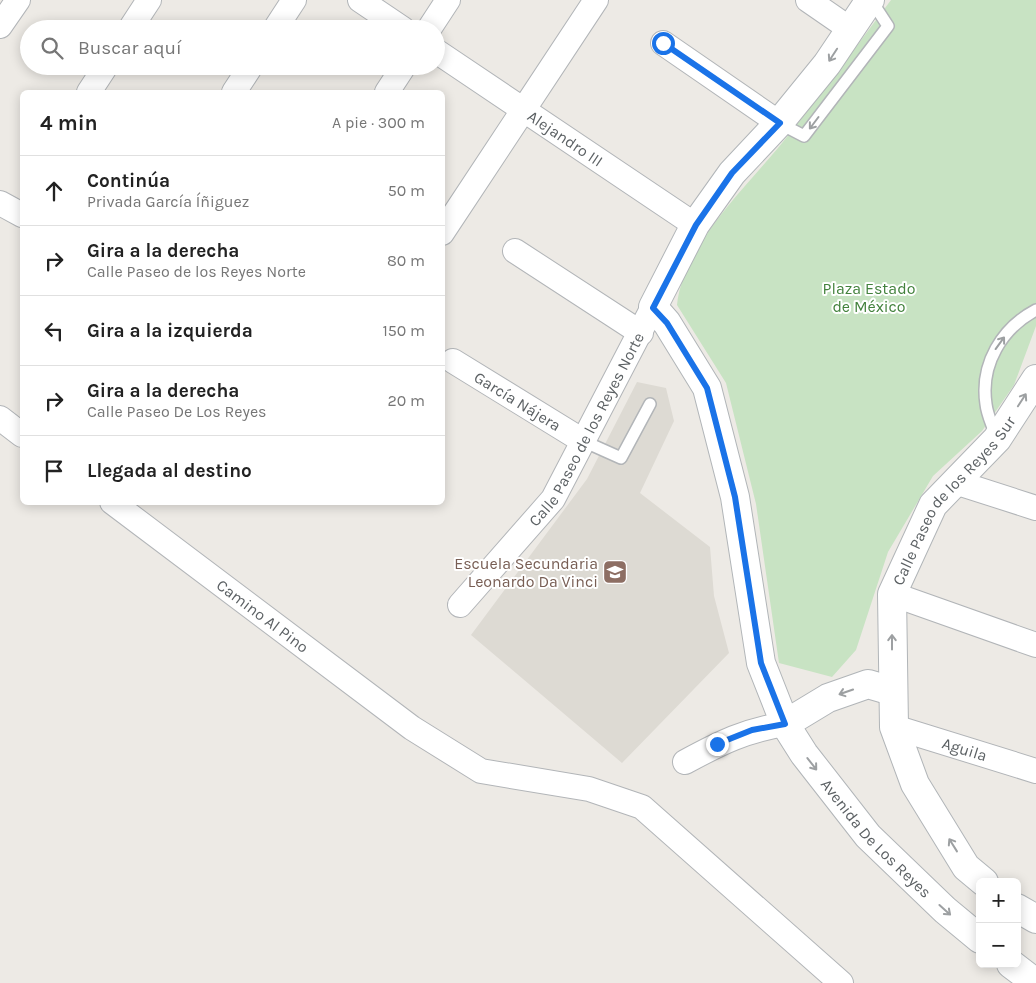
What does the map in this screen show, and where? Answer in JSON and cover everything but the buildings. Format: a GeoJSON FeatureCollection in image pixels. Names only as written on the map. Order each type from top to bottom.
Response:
{"type":"FeatureCollection","features":[{"type":"Feature","properties":{"kind":"street"},"geometry":{"type":"LineString","coordinates":[[0,26],[18,0]]}},
{"type":"Feature","properties":{"kind":"street"},"geometry":{"type":"LineString","coordinates":[[136,20],[149,0]]}},
{"type":"Feature","properties":{"kind":"street"},"geometry":{"type":"LineString","coordinates":[[281,20],[294,0]]}},
{"type":"Feature","properties":{"kind":"street"},"geometry":{"type":"LineString","coordinates":[[360,0],[390,20]]}},
{"type":"Feature","properties":{"kind":"street"},"geometry":{"type":"LineString","coordinates":[[435,20],[448,0]]}},
{"type":"Feature","properties":{"kind":"street"},"geometry":{"type":"LineString","coordinates":[[445,228],[596,0]]}},
{"type":"Feature","properties":{"kind":"street"},"geometry":{"type":"LineString","coordinates":[[808,0],[850,29]]}},
{"type":"Feature","properties":{"kind":"street","name":"Calle Paseo de los Reyes Norte"},"geometry":{"type":"LineString","coordinates":[[460,605],[553,498],[696,225],[732,173],[780,123],[827,64],[870,0]]}},
{"type":"Feature","properties":{"kind":"street"},"geometry":{"type":"LineString","coordinates":[[663,43],[780,123]]}},
{"type":"Feature","properties":{"kind":"street","name":"Alejandro III"},"geometry":{"type":"LineString","coordinates":[[445,57],[696,225]]}},
{"type":"Feature","properties":{"kind":"street"},"geometry":{"type":"LineString","coordinates":[[90,90],[100,75]]}},
{"type":"Feature","properties":{"kind":"street"},"geometry":{"type":"LineString","coordinates":[[235,90],[245,75]]}},
{"type":"Feature","properties":{"kind":"street"},"geometry":{"type":"LineString","coordinates":[[388,90],[398,75]]}},
{"type":"Feature","properties":{"kind":"street"},"geometry":{"type":"LineString","coordinates":[[0,203],[20,214]]}},
{"type":"Feature","properties":{"kind":"street"},"geometry":{"type":"LineString","coordinates":[[515,251],[641,333]]}},
{"type":"Feature","properties":{"kind":"street","name":"Avenida De Los Reyes"},"geometry":{"type":"LineString","coordinates":[[653,308],[667,323],[707,388],[735,497],[761,663],[785,724],[804,754],[868,836],[945,910],[976,936]]}},
{"type":"Feature","properties":{"kind":"street","name":"García Nájera"},"geometry":{"type":"LineString","coordinates":[[453,361],[583,441]]}},
{"type":"Feature","properties":{"kind":"street","name":"Calle Paseo de los Reyes Sur"},"geometry":{"type":"LineString","coordinates":[[979,878],[966,867],[915,784],[894,726],[892,594],[933,505],[997,439],[1036,379]]}},
{"type":"Feature","properties":{"kind":"street"},"geometry":{"type":"LineString","coordinates":[[0,418],[20,433]]}},
{"type":"Feature","properties":{"kind":"street"},"geometry":{"type":"LineString","coordinates":[[955,482],[1036,508]]}},
{"type":"Feature","properties":{"kind":"street","name":"Camino Al Pino"},"geometry":{"type":"LineString","coordinates":[[116,505],[412,728],[481,771],[589,789],[642,807],[841,983]]}},
{"type":"Feature","properties":{"kind":"street"},"geometry":{"type":"LineString","coordinates":[[892,594],[1036,645]]}},
{"type":"Feature","properties":{"kind":"street"},"geometry":{"type":"LineString","coordinates":[[685,762],[717,744],[752,730],[785,724],[828,698],[868,684],[892,691]]}},
{"type":"Feature","properties":{"kind":"street","name":"Aguila"},"geometry":{"type":"LineString","coordinates":[[894,726],[1036,771]]}},
{"type":"Feature","properties":{"kind":"street"},"geometry":{"type":"LineString","coordinates":[[1021,910],[1036,919]]}},
{"type":"Feature","properties":{"kind":"street"},"geometry":{"type":"LineString","coordinates":[[1016,968],[1036,983]]}},
{"type":"Feature","properties":{"kind":"lane"},"geometry":{"type":"LineString","coordinates":[[780,123],[804,136],[888,26],[870,0]]}},
{"type":"Feature","properties":{"kind":"lane"},"geometry":{"type":"LineString","coordinates":[[997,439],[986,404],[985,376],[997,345],[1020,319],[1036,310]]}},
{"type":"Feature","properties":{"kind":"lane"},"geometry":{"type":"LineString","coordinates":[[583,441],[621,458],[650,404]]}},
{"type":"Feature","properties":{"kind":"shaded area","name":"Escuela Secundaria Leonardo Da Vinci"},"geometry":{"type":"Polygon","coordinates":[[[637,382],[666,388],[674,421],[640,493],[710,547],[714,596],[729,653],[622,763],[471,635],[587,479],[637,382]]]}},
{"type":"Feature","properties":{"kind":"green space","name":"Plaza Estado de México"},"geometry":{"type":"Polygon","coordinates":[[[891,0],[1036,0],[1036,326],[1014,385],[982,431],[933,476],[888,552],[856,650],[832,677],[779,663],[756,504],[726,383],[677,305],[682,283],[690,262],[716,221],[793,130],[891,0]]]}},
{"type":"Feature","properties":{"kind":"place","name":"Escuela Secundaria Leonardo Da Vinci"},"geometry":{"type":"Point","coordinates":[615,572]}},
{"type":"Feature","properties":{"kind":"route"},"geometry":{"type":"LineString","coordinates":[[663,43],[780,123],[732,173],[696,225],[653,308],[667,323],[707,388],[735,497],[761,663],[785,724],[752,730],[717,744]]}}]}
